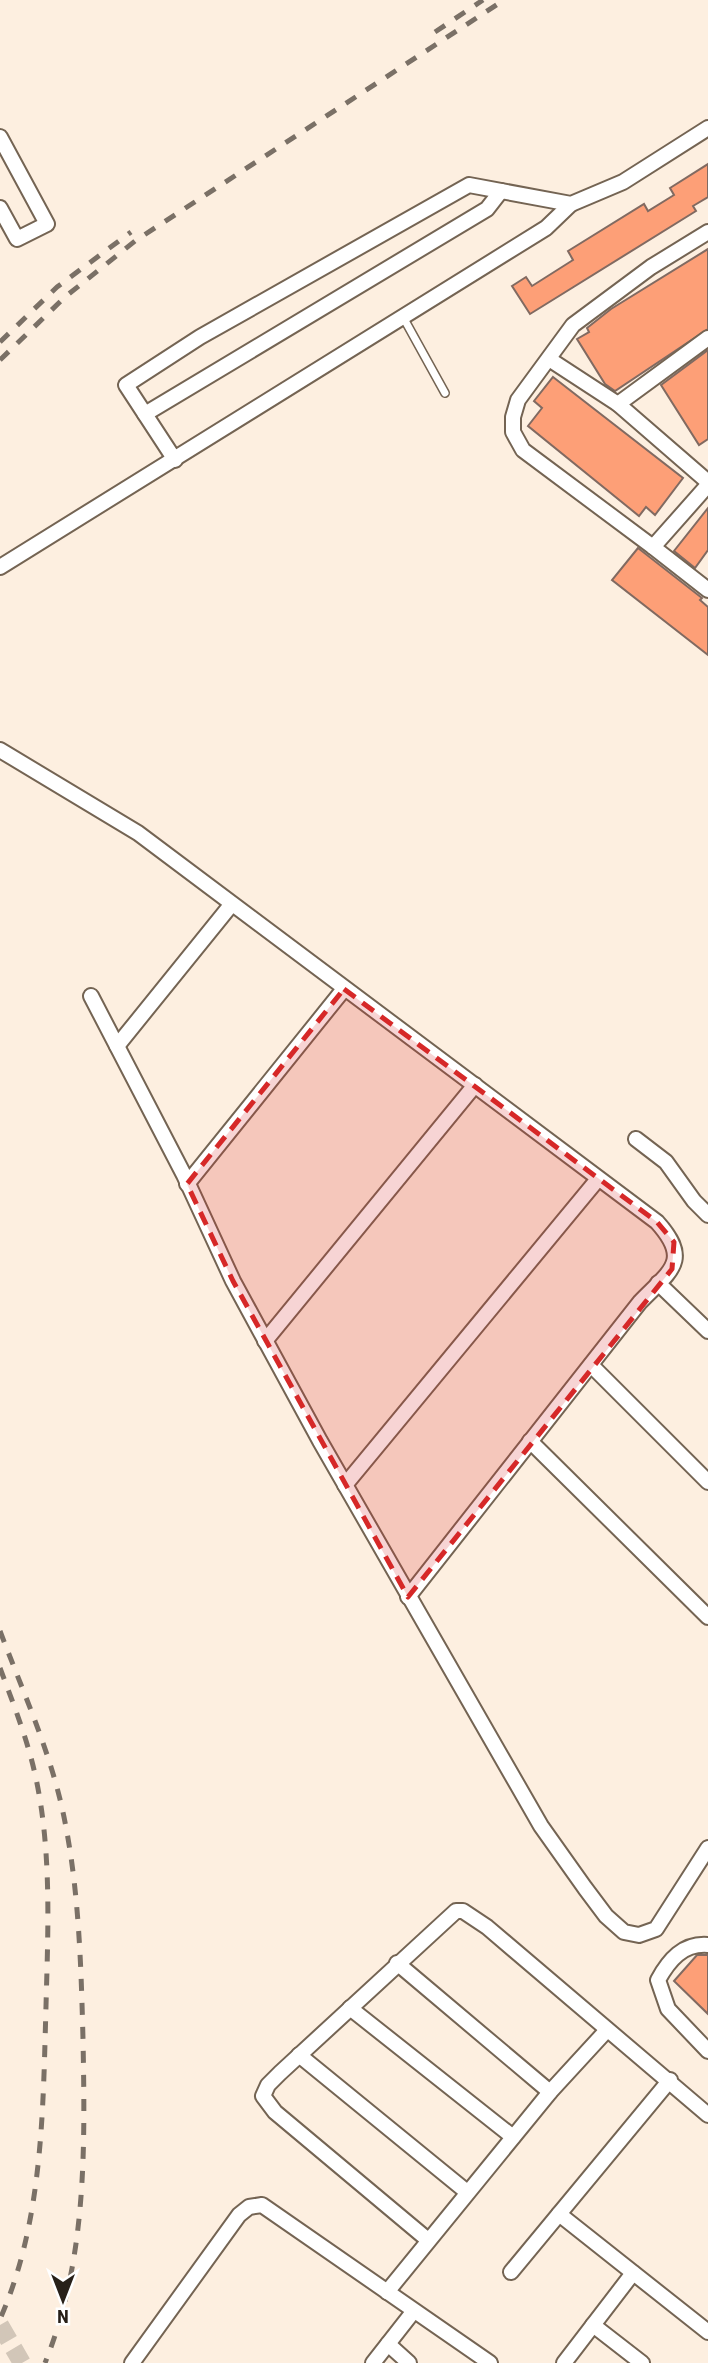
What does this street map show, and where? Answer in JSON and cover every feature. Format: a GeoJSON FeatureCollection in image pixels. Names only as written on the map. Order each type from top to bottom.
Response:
{"type":"FeatureCollection","features":[{"type":"Feature","properties":{"kind":"street"},"geometry":{"type":"LineString","coordinates":[[0,567],[546,228],[571,204],[623,182],[708,128]]}},
{"type":"Feature","properties":{"kind":"street"},"geometry":{"type":"LineString","coordinates":[[0,137],[47,224],[17,239],[0,208]]}},
{"type":"Feature","properties":{"kind":"street"},"geometry":{"type":"LineString","coordinates":[[175,460],[126,385],[200,337],[469,185],[571,204]]}},
{"type":"Feature","properties":{"kind":"street"},"geometry":{"type":"LineString","coordinates":[[145,414],[487,209],[501,191]]}},
{"type":"Feature","properties":{"kind":"street"},"geometry":{"type":"LineString","coordinates":[[708,232],[651,267],[573,325],[518,400],[513,417],[513,432],[518,443],[543,467],[708,590]]}},
{"type":"Feature","properties":{"kind":"street"},"geometry":{"type":"LineString","coordinates":[[618,404],[708,338]]}},
{"type":"Feature","properties":{"kind":"street"},"geometry":{"type":"LineString","coordinates":[[549,359],[618,404],[708,484],[653,547]]}},
{"type":"Feature","properties":{"kind":"street"},"geometry":{"type":"LineString","coordinates":[[0,750],[138,833],[657,1222],[674,1242],[671,1269],[530,1441],[408,1597]]}},
{"type":"Feature","properties":{"kind":"street"},"geometry":{"type":"LineString","coordinates":[[117,1046],[231,905]]}},
{"type":"Feature","properties":{"kind":"street"},"geometry":{"type":"LineString","coordinates":[[187,1184],[344,989]]}},
{"type":"Feature","properties":{"kind":"street"},"geometry":{"type":"LineString","coordinates":[[91,996],[187,1184],[220,1256],[345,1485],[541,1826],[606,1916],[624,1932],[639,1935],[656,1928],[708,1848]]}},
{"type":"Feature","properties":{"kind":"street"},"geometry":{"type":"LineString","coordinates":[[265,1341],[475,1085]]}},
{"type":"Feature","properties":{"kind":"street"},"geometry":{"type":"LineString","coordinates":[[636,1139],[666,1162],[694,1201],[708,1215]]}},
{"type":"Feature","properties":{"kind":"street"},"geometry":{"type":"LineString","coordinates":[[345,1485],[598,1179]]}},
{"type":"Feature","properties":{"kind":"street"},"geometry":{"type":"LineString","coordinates":[[658,1283],[708,1331]]}},
{"type":"Feature","properties":{"kind":"street"},"geometry":{"type":"LineString","coordinates":[[591,1365],[708,1482]]}},
{"type":"Feature","properties":{"kind":"street"},"geometry":{"type":"LineString","coordinates":[[530,1441],[708,1618]]}},
{"type":"Feature","properties":{"kind":"street"},"geometry":{"type":"LineString","coordinates":[[428,2240],[267,2104],[263,2096],[268,2085],[448,1916],[463,1911],[487,1927],[708,2115]]}},
{"type":"Feature","properties":{"kind":"street"},"geometry":{"type":"LineString","coordinates":[[708,1945],[696,1944],[682,1950],[667,1964],[658,1980],[668,2009],[708,2051]]}},
{"type":"Feature","properties":{"kind":"street"},"geometry":{"type":"LineString","coordinates":[[397,1963],[550,2092]]}},
{"type":"Feature","properties":{"kind":"street"},"geometry":{"type":"LineString","coordinates":[[350,2008],[513,2137]]}},
{"type":"Feature","properties":{"kind":"street"},"geometry":{"type":"LineString","coordinates":[[387,2292],[550,2092],[607,2029]]}},
{"type":"Feature","properties":{"kind":"street"},"geometry":{"type":"LineString","coordinates":[[299,2055],[467,2192]]}},
{"type":"Feature","properties":{"kind":"street"},"geometry":{"type":"LineString","coordinates":[[512,2272],[670,2080]]}},
{"type":"Feature","properties":{"kind":"street"},"geometry":{"type":"LineString","coordinates":[[132,2363],[249,2207],[262,2206],[490,2363]]}},
{"type":"Feature","properties":{"kind":"street"},"geometry":{"type":"LineString","coordinates":[[559,2214],[708,2332]]}},
{"type":"Feature","properties":{"kind":"street"},"geometry":{"type":"LineString","coordinates":[[564,2363],[633,2273]]}},
{"type":"Feature","properties":{"kind":"street"},"geometry":{"type":"LineString","coordinates":[[373,2363],[413,2312]]}},
{"type":"Feature","properties":{"kind":"street"},"geometry":{"type":"LineString","coordinates":[[593,2325],[642,2363]]}},
{"type":"Feature","properties":{"kind":"street"},"geometry":{"type":"LineString","coordinates":[[388,2344],[409,2363]]}},
{"type":"Feature","properties":{"kind":"lane"},"geometry":{"type":"LineString","coordinates":[[403,317],[444,393]]}},
{"type":"Feature","properties":{"kind":"highlighted area"},"geometry":{"type":"Polygon","coordinates":[[[344,989],[657,1222],[674,1242],[672,1269],[408,1597],[233,1281],[187,1184],[344,989]]]}},
{"type":"Feature","properties":{"kind":"building"},"geometry":{"type":"Polygon","coordinates":[[[708,164],[708,197],[693,206],[696,211],[530,314],[512,286],[526,277],[532,286],[573,260],[568,251],[644,204],[648,211],[674,195],[670,188],[708,164]]]}},
{"type":"Feature","properties":{"kind":"building"},"geometry":{"type":"Polygon","coordinates":[[[708,249],[708,329],[615,391],[605,384],[577,339],[589,332],[587,328],[611,309],[708,249]]]}},
{"type":"Feature","properties":{"kind":"building"},"geometry":{"type":"Polygon","coordinates":[[[708,350],[708,439],[699,445],[661,385],[708,350]]]}},
{"type":"Feature","properties":{"kind":"building"},"geometry":{"type":"Polygon","coordinates":[[[553,377],[683,478],[655,515],[646,507],[639,516],[528,426],[542,408],[534,401],[553,377]]]}},
{"type":"Feature","properties":{"kind":"building"},"geometry":{"type":"Polygon","coordinates":[[[708,508],[708,550],[695,568],[674,551],[708,508]]]}},
{"type":"Feature","properties":{"kind":"building"},"geometry":{"type":"Polygon","coordinates":[[[638,548],[702,598],[700,600],[708,607],[708,655],[612,580],[638,548]]]}},
{"type":"Feature","properties":{"kind":"building"},"geometry":{"type":"Polygon","coordinates":[[[697,1955],[708,1955],[708,2014],[674,1981],[697,1955]]]}},
{"type":"Feature","properties":{"kind":"tunnel"},"geometry":{"type":"LineString","coordinates":[[0,2325],[22,2363]]}},
{"type":"Feature","properties":{"kind":"railway"},"geometry":{"type":"LineString","coordinates":[[435,32],[483,0]]}},
{"type":"Feature","properties":{"kind":"railway"},"geometry":{"type":"LineString","coordinates":[[0,360],[65,297],[135,241],[504,0]]}},
{"type":"Feature","properties":{"kind":"railway"},"geometry":{"type":"LineString","coordinates":[[0,342],[57,287],[131,232]]}},
{"type":"Feature","properties":{"kind":"railway"},"geometry":{"type":"LineString","coordinates":[[0,1631],[52,1770],[69,1844],[78,1927],[84,2080],[81,2203],[69,2284],[45,2363]]}},
{"type":"Feature","properties":{"kind":"railway"},"geometry":{"type":"LineString","coordinates":[[0,1668],[35,1774],[44,1831],[48,1919],[44,2085],[38,2165],[25,2244],[0,2319]]}}]}
